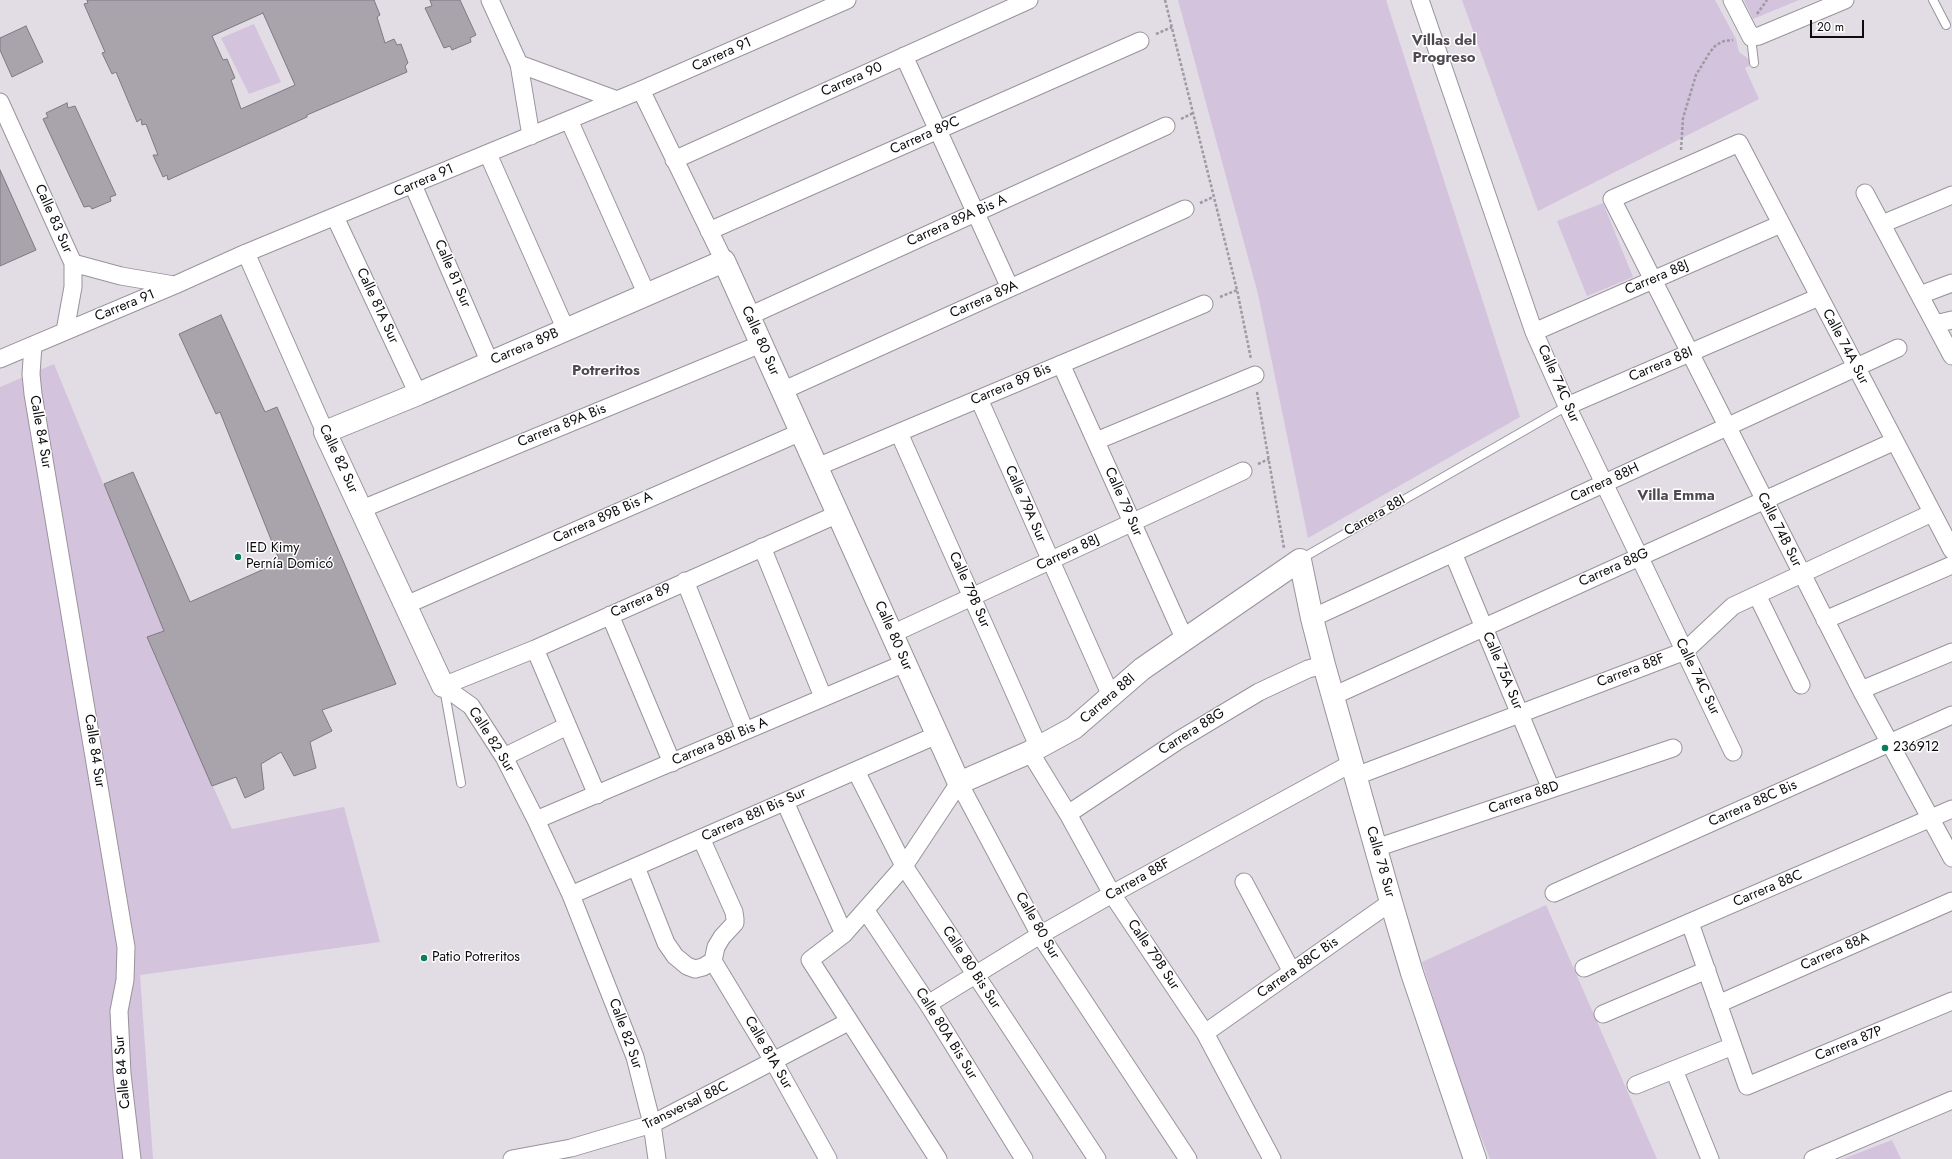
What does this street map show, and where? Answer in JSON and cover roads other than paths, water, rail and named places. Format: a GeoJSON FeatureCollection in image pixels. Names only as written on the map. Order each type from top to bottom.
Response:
{"type":"FeatureCollection","features":[{"type":"Feature","properties":{"kind":"street"},"geometry":{"type":"LineString","coordinates":[[490,0],[519,64],[532,136]]}},
{"type":"Feature","properties":{"kind":"street","name":"Carrera 91"},"geometry":{"type":"LineString","coordinates":[[0,359],[175,285],[246,253],[641,90],[847,0]]}},
{"type":"Feature","properties":{"kind":"street","name":"Carrera 90"},"geometry":{"type":"LineString","coordinates":[[674,160],[1029,0]]}},
{"type":"Feature","properties":{"kind":"street","name":"Calle 74C Sur"},"geometry":{"type":"LineString","coordinates":[[1420,0],[1534,332],[1604,484],[1734,752]]}},
{"type":"Feature","properties":{"kind":"street"},"geometry":{"type":"LineString","coordinates":[[1732,0],[1755,37],[1845,0]]}},
{"type":"Feature","properties":{"kind":"street","name":"Carrera 89C"},"geometry":{"type":"LineString","coordinates":[[710,231],[1140,41]]}},
{"type":"Feature","properties":{"kind":"street"},"geometry":{"type":"LineString","coordinates":[[904,56],[1010,288]]}},
{"type":"Feature","properties":{"kind":"street"},"geometry":{"type":"LineString","coordinates":[[519,64],[617,100]]}},
{"type":"Feature","properties":{"kind":"street","name":"Calle 80 Sur"},"geometry":{"type":"LineString","coordinates":[[641,90],[724,261],[959,783],[1040,935],[1188,1159]]}},
{"type":"Feature","properties":{"kind":"street","name":"Calle 83 Sur"},"geometry":{"type":"LineString","coordinates":[[0,102],[73,263],[121,276],[175,285]]}},
{"type":"Feature","properties":{"kind":"street"},"geometry":{"type":"LineString","coordinates":[[570,120],[647,295]]}},
{"type":"Feature","properties":{"kind":"street","name":"Carrera 89A Bis A"},"geometry":{"type":"LineString","coordinates":[[749,316],[1166,126]]}},
{"type":"Feature","properties":{"kind":"street","name":"Calle 74A Sur"},"geometry":{"type":"LineString","coordinates":[[1612,199],[1739,143],[1952,550]]}},
{"type":"Feature","properties":{"kind":"street"},"geometry":{"type":"LineString","coordinates":[[488,154],[566,330]]}},
{"type":"Feature","properties":{"kind":"street","name":"Calle 81 Sur"},"geometry":{"type":"LineString","coordinates":[[413,185],[490,362]]}},
{"type":"Feature","properties":{"kind":"street"},"geometry":{"type":"LineString","coordinates":[[1865,193],[1952,356]]}},
{"type":"Feature","properties":{"kind":"street"},"geometry":{"type":"LineString","coordinates":[[1882,224],[1952,195]]}},
{"type":"Feature","properties":{"kind":"street","name":"Calle 74B Sur"},"geometry":{"type":"LineString","coordinates":[[1612,199],[1861,690],[1952,858]]}},
{"type":"Feature","properties":{"kind":"street","name":"Carrera 89A"},"geometry":{"type":"LineString","coordinates":[[782,391],[1185,209]]}},
{"type":"Feature","properties":{"kind":"street","name":"Calle 81A Sur"},"geometry":{"type":"LineString","coordinates":[[335,217],[418,394]]}},
{"type":"Feature","properties":{"kind":"street","name":"Carrera 88J"},"geometry":{"type":"LineString","coordinates":[[1534,332],[1781,224]]}},
{"type":"Feature","properties":{"kind":"street","name":"Calle 82 Sur"},"geometry":{"type":"LineString","coordinates":[[246,253],[326,432],[443,686],[471,706],[504,757],[536,820],[571,895],[635,1057],[652,1124],[657,1159]]}},
{"type":"Feature","properties":{"kind":"street","name":"Carrera 89B"},"geometry":{"type":"LineString","coordinates":[[326,432],[418,394],[724,261]]}},
{"type":"Feature","properties":{"kind":"street"},"geometry":{"type":"LineString","coordinates":[[65,331],[73,287],[73,263]]}},
{"type":"Feature","properties":{"kind":"street"},"geometry":{"type":"LineString","coordinates":[[1920,295],[1952,283]]}},
{"type":"Feature","properties":{"kind":"street","name":"Carrera 88I"},"geometry":{"type":"LineString","coordinates":[[1567,406],[1820,297]]}},
{"type":"Feature","properties":{"kind":"street","name":"Carrera 89 Bis"},"geometry":{"type":"LineString","coordinates":[[817,468],[1204,304]]}},
{"type":"Feature","properties":{"kind":"street"},"geometry":{"type":"LineString","coordinates":[[1935,324],[1952,320]]}},
{"type":"Feature","properties":{"kind":"street","name":"Calle 84 Sur"},"geometry":{"type":"LineString","coordinates":[[34,344],[31,374],[33,394],[126,947],[126,980],[119,1011],[122,1074],[132,1159]]}},
{"type":"Feature","properties":{"kind":"street","name":"Carrera 89A Bis"},"geometry":{"type":"LineString","coordinates":[[362,509],[761,344]]}},
{"type":"Feature","properties":{"kind":"street","name":"Carrera 88H"},"geometry":{"type":"LineString","coordinates":[[1312,618],[1898,348]]}},
{"type":"Feature","properties":{"kind":"street","name":"Calle 79 Sur"},"geometry":{"type":"LineString","coordinates":[[1061,364],[1185,640]]}},
{"type":"Feature","properties":{"kind":"street"},"geometry":{"type":"LineString","coordinates":[[1096,441],[1254,376]]}},
{"type":"Feature","properties":{"kind":"street","name":"Calle 79A Sur"},"geometry":{"type":"LineString","coordinates":[[979,399],[1111,696]]}},
{"type":"Feature","properties":{"kind":"street","name":"Carrera 89B Bis A"},"geometry":{"type":"LineString","coordinates":[[406,604],[801,432]]}},
{"type":"Feature","properties":{"kind":"street","name":"Calle 79B Sur"},"geometry":{"type":"LineString","coordinates":[[899,433],[972,597],[1034,750],[1112,894],[1205,1034],[1269,1158]]}},
{"type":"Feature","properties":{"kind":"street","name":"Carrera 88G"},"geometry":{"type":"LineString","coordinates":[[1333,696],[1895,441]]}},
{"type":"Feature","properties":{"kind":"street","name":"Carrera 88J"},"geometry":{"type":"LineString","coordinates":[[892,634],[1243,471]]}},
{"type":"Feature","properties":{"kind":"street","name":"Carrera 88F"},"geometry":{"type":"LineString","coordinates":[[928,1004],[1040,935],[1112,894],[1354,769],[1520,714],[1685,651],[1733,606],[1932,513]]}},
{"type":"Feature","properties":{"kind":"street","name":"Carrera 89"},"geometry":{"type":"LineString","coordinates":[[443,686],[535,649],[838,514]]}},
{"type":"Feature","properties":{"kind":"street"},"geometry":{"type":"LineString","coordinates":[[762,547],[824,697]]}},
{"type":"Feature","properties":{"kind":"street","name":"Calle 75A Sur"},"geometry":{"type":"LineString","coordinates":[[1453,553],[1551,789]]}},
{"type":"Feature","properties":{"kind":"street","name":"Carrera 88I"},"geometry":{"type":"LineString","coordinates":[[959,783],[1034,750],[1074,728],[1142,669],[1294,564]]}},
{"type":"Feature","properties":{"kind":"street","name":"Calle 78 Sur"},"geometry":{"type":"LineString","coordinates":[[1294,564],[1312,618],[1412,973],[1475,1159]]}},
{"type":"Feature","properties":{"kind":"street"},"geometry":{"type":"LineString","coordinates":[[1826,620],[1952,565]]}},
{"type":"Feature","properties":{"kind":"street"},"geometry":{"type":"LineString","coordinates":[[685,581],[745,731]]}},
{"type":"Feature","properties":{"kind":"street"},"geometry":{"type":"LineString","coordinates":[[1757,595],[1801,685]]}},
{"type":"Feature","properties":{"kind":"street"},"geometry":{"type":"LineString","coordinates":[[610,615],[672,763]]}},
{"type":"Feature","properties":{"kind":"street"},"geometry":{"type":"LineString","coordinates":[[535,649],[597,795]]}},
{"type":"Feature","properties":{"kind":"street"},"geometry":{"type":"LineString","coordinates":[[1861,690],[1952,652]]}},
{"type":"Feature","properties":{"kind":"street","name":"Carrera 88I Bis A"},"geometry":{"type":"LineString","coordinates":[[536,820],[905,662]]}},
{"type":"Feature","properties":{"kind":"street","name":"Carrera 88G"},"geometry":{"type":"LineString","coordinates":[[1068,814],[1179,740],[1259,692],[1308,669],[1324,665]]}},
{"type":"Feature","properties":{"kind":"street","name":"Carrera 88C Bis"},"geometry":{"type":"LineString","coordinates":[[1554,893],[1952,715]]}},
{"type":"Feature","properties":{"kind":"street"},"geometry":{"type":"LineString","coordinates":[[504,757],[567,726]]}},
{"type":"Feature","properties":{"kind":"street","name":"Carrera 88I Bis Sur"},"geometry":{"type":"LineString","coordinates":[[571,895],[938,735]]}},
{"type":"Feature","properties":{"kind":"street","name":"Carrera 88D"},"geometry":{"type":"LineString","coordinates":[[1376,848],[1673,748]]}},
{"type":"Feature","properties":{"kind":"street","name":"Calle 80 Bis Sur"},"geometry":{"type":"LineString","coordinates":[[856,771],[904,866],[1097,1159]]}},
{"type":"Feature","properties":{"kind":"street"},"geometry":{"type":"LineString","coordinates":[[938,1159],[848,1022],[810,960],[844,934],[904,866],[959,783]]}},
{"type":"Feature","properties":{"kind":"street"},"geometry":{"type":"LineString","coordinates":[[785,802],[844,934]]}},
{"type":"Feature","properties":{"kind":"street","name":"Carrera 88C"},"geometry":{"type":"LineString","coordinates":[[1584,968],[1952,809]]}},
{"type":"Feature","properties":{"kind":"street"},"geometry":{"type":"LineString","coordinates":[[636,867],[666,943],[675,956],[687,966],[695,969],[703,967],[714,954],[722,937],[735,924],[734,912],[701,838]]}},
{"type":"Feature","properties":{"kind":"street"},"geometry":{"type":"LineString","coordinates":[[1244,882],[1292,972]]}},
{"type":"Feature","properties":{"kind":"street","name":"Carrera 88A"},"geometry":{"type":"LineString","coordinates":[[1718,1004],[1952,901]]}},
{"type":"Feature","properties":{"kind":"street","name":"Carrera 88C Bis"},"geometry":{"type":"LineString","coordinates":[[1205,1034],[1391,902]]}},
{"type":"Feature","properties":{"kind":"street","name":"Calle 80A Bis Sur"},"geometry":{"type":"LineString","coordinates":[[866,910],[928,1004],[1024,1159]]}},
{"type":"Feature","properties":{"kind":"street"},"geometry":{"type":"LineString","coordinates":[[1636,1085],[1733,1046],[1690,923]]}},
{"type":"Feature","properties":{"kind":"street","name":"Calle 81A Sur"},"geometry":{"type":"LineString","coordinates":[[714,954],[828,1159]]}},
{"type":"Feature","properties":{"kind":"street"},"geometry":{"type":"LineString","coordinates":[[1603,1014],[1707,970]]}},
{"type":"Feature","properties":{"kind":"street","name":"Carrera 87P"},"geometry":{"type":"LineString","coordinates":[[1733,1046],[1747,1086],[1952,1001]]}},
{"type":"Feature","properties":{"kind":"street","name":"Transversal 88C"},"geometry":{"type":"LineString","coordinates":[[512,1159],[573,1154],[652,1124],[774,1062],[848,1022]]}},
{"type":"Feature","properties":{"kind":"street"},"geometry":{"type":"LineString","coordinates":[[1674,1070],[1710,1159]]}},
{"type":"Feature","properties":{"kind":"street"},"geometry":{"type":"LineString","coordinates":[[1813,1159],[1952,1100]]}},
{"type":"Feature","properties":{"kind":"lane"},"geometry":{"type":"LineString","coordinates":[[1933,0],[1946,25]]}},
{"type":"Feature","properties":{"kind":"lane"},"geometry":{"type":"LineString","coordinates":[[1754,63],[1755,37]]}},
{"type":"Feature","properties":{"kind":"lane","name":"Carrera 88I"},"geometry":{"type":"LineString","coordinates":[[1294,564],[1567,406]]}},
{"type":"Feature","properties":{"kind":"lane"},"geometry":{"type":"LineString","coordinates":[[443,686],[461,783]]}},
{"type":"Feature","properties":{"kind":"place","name":"IED Kimy Pernía Domicó"},"geometry":{"type":"Point","coordinates":[238,557]}},
{"type":"Feature","properties":{"kind":"place","name":"236912"},"geometry":{"type":"Point","coordinates":[1885,748]}},
{"type":"Feature","properties":{"kind":"place","name":"Patio Potreritos"},"geometry":{"type":"Point","coordinates":[424,958]}},
{"type":"Feature","properties":{"kind":"district","name":"Villas del Progreso"},"geometry":{"type":"Point","coordinates":[1444,50]}},
{"type":"Feature","properties":{"kind":"district","name":"Potreritos"},"geometry":{"type":"Point","coordinates":[606,371]}},
{"type":"Feature","properties":{"kind":"district","name":"Villa Emma"},"geometry":{"type":"Point","coordinates":[1676,496]}}]}
